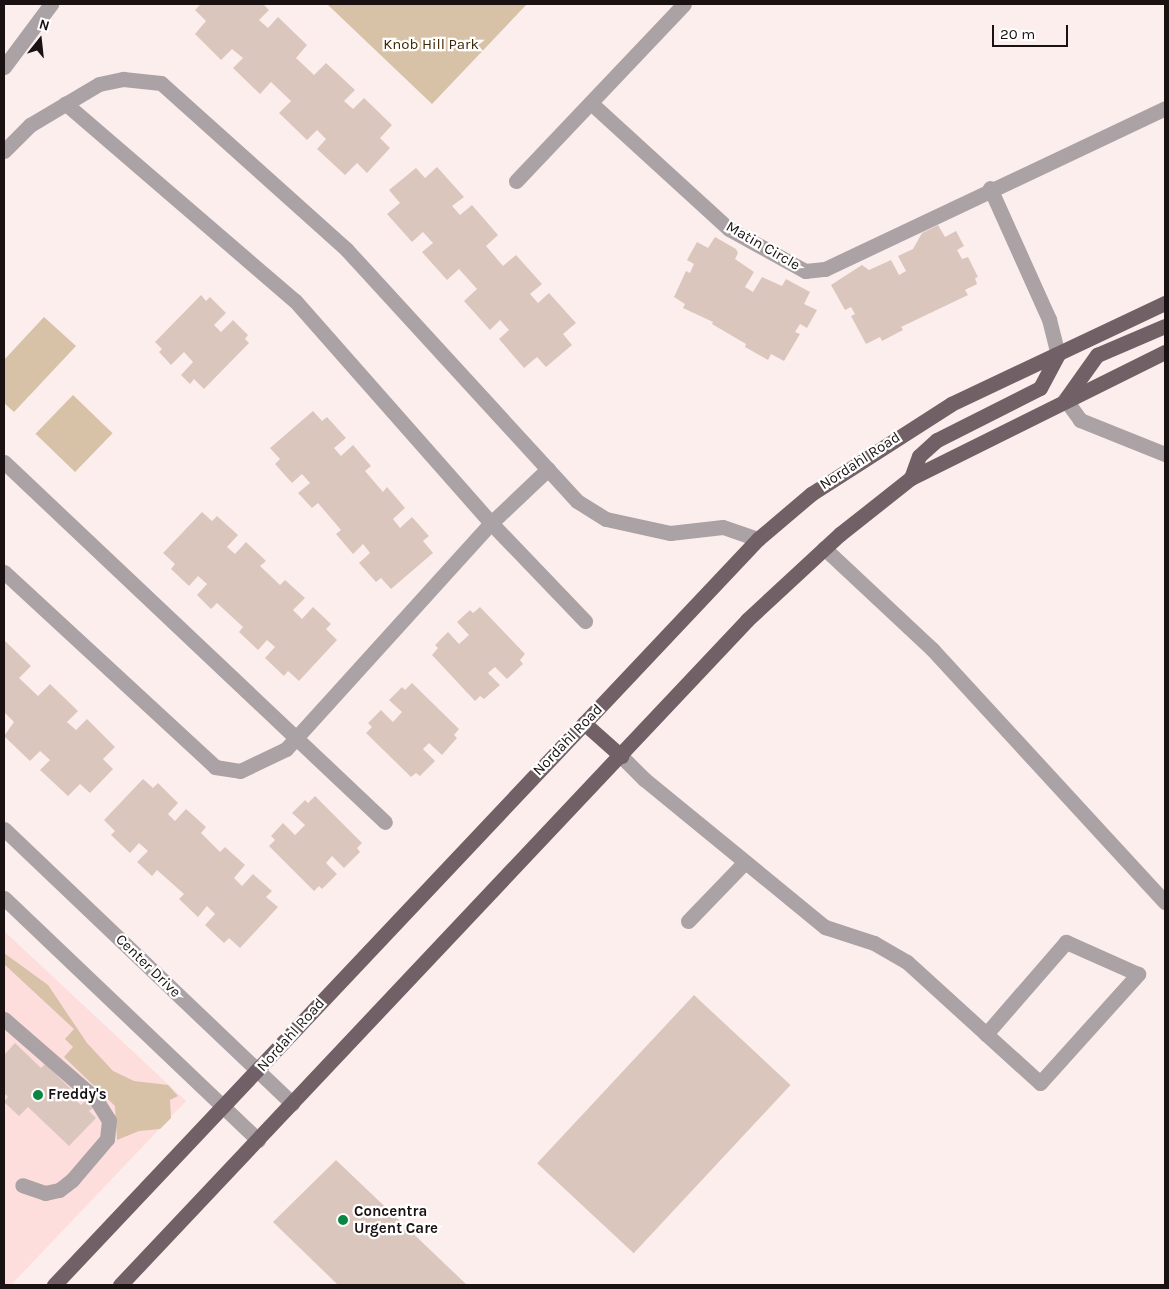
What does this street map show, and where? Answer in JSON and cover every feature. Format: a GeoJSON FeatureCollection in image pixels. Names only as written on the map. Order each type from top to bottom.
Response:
{"type":"FeatureCollection","features":[{"type":"Feature","properties":{"kind":"main road","name":"Nordahl Road"},"geometry":{"type":"LineString","coordinates":[[54,1285],[259,1071],[758,539],[811,494],[915,425],[951,404],[1165,303]]}},
{"type":"Feature","properties":{"kind":"main road"},"geometry":{"type":"LineString","coordinates":[[1065,399],[1096,355],[1165,326]]}},
{"type":"Feature","properties":{"kind":"main road"},"geometry":{"type":"LineString","coordinates":[[120,1285],[621,756],[747,620],[824,548],[911,478],[1065,399],[1165,352]]}},
{"type":"Feature","properties":{"kind":"main road"},"geometry":{"type":"LineString","coordinates":[[911,478],[920,456],[937,440],[1040,388],[1058,354]]}},
{"type":"Feature","properties":{"kind":"main road"},"geometry":{"type":"LineString","coordinates":[[584,723],[621,756]]}},
{"type":"Feature","properties":{"kind":"street"},"geometry":{"type":"LineString","coordinates":[[4,67],[51,4]]}},
{"type":"Feature","properties":{"kind":"street"},"geometry":{"type":"LineString","coordinates":[[516,181],[592,104],[684,4]]}},
{"type":"Feature","properties":{"kind":"street"},"geometry":{"type":"LineString","coordinates":[[4,151],[30,124],[98,84],[123,79],[161,83],[346,249],[577,501],[606,519],[670,532],[723,527],[758,539]]}},
{"type":"Feature","properties":{"kind":"street"},"geometry":{"type":"LineString","coordinates":[[65,103],[295,301],[491,523],[585,621]]}},
{"type":"Feature","properties":{"kind":"street","name":"Matin Circle"},"geometry":{"type":"LineString","coordinates":[[592,104],[729,229],[805,271],[825,269],[990,188],[1165,108]]}},
{"type":"Feature","properties":{"kind":"street"},"geometry":{"type":"LineString","coordinates":[[990,188],[1049,319],[1058,354]]}},
{"type":"Feature","properties":{"kind":"street"},"geometry":{"type":"LineString","coordinates":[[1065,399],[1080,420],[1165,454]]}},
{"type":"Feature","properties":{"kind":"street"},"geometry":{"type":"LineString","coordinates":[[4,462],[385,822]]}},
{"type":"Feature","properties":{"kind":"street"},"geometry":{"type":"LineString","coordinates":[[4,572],[216,767],[240,771],[286,749],[491,523],[548,469]]}},
{"type":"Feature","properties":{"kind":"street"},"geometry":{"type":"LineString","coordinates":[[824,548],[932,649],[1165,902]]}},
{"type":"Feature","properties":{"kind":"street"},"geometry":{"type":"LineString","coordinates":[[621,756],[745,862],[825,927],[874,942],[907,962],[986,1034],[1040,1083],[1138,974],[1066,942],[986,1034]]}},
{"type":"Feature","properties":{"kind":"street","name":"Center Drive"},"geometry":{"type":"LineString","coordinates":[[4,829],[292,1103]]}},
{"type":"Feature","properties":{"kind":"street"},"geometry":{"type":"LineString","coordinates":[[688,921],[745,862]]}},
{"type":"Feature","properties":{"kind":"street"},"geometry":{"type":"LineString","coordinates":[[4,898],[258,1140]]}},
{"type":"Feature","properties":{"kind":"street"},"geometry":{"type":"LineString","coordinates":[[4,1019],[95,1098],[109,1120],[107,1139],[72,1180],[59,1190],[45,1193],[22,1185]]}},
{"type":"Feature","properties":{"kind":"shaded area"},"geometry":{"type":"Polygon","coordinates":[[[4,931],[186,1101],[11,1285],[4,1285],[4,931]]]}},
{"type":"Feature","properties":{"kind":"green space","name":"Knob Hill Park"},"geometry":{"type":"Polygon","coordinates":[[[327,4],[527,4],[432,104],[327,4]]]}},
{"type":"Feature","properties":{"kind":"green space"},"geometry":{"type":"Polygon","coordinates":[[[44,317],[76,346],[14,412],[4,403],[4,360],[44,317]]]}},
{"type":"Feature","properties":{"kind":"green space"},"geometry":{"type":"Polygon","coordinates":[[[73,395],[113,433],[75,472],[35,434],[73,395]]]}},
{"type":"Feature","properties":{"kind":"green space"},"geometry":{"type":"Polygon","coordinates":[[[4,953],[48,985],[87,1043],[113,1071],[134,1081],[168,1085],[178,1096],[170,1100],[171,1118],[160,1129],[139,1131],[117,1140],[115,1106],[64,1057],[73,1047],[65,1039],[74,1029],[4,964],[4,953]]]}},
{"type":"Feature","properties":{"kind":"building"},"geometry":{"type":"Polygon","coordinates":[[[201,4],[263,4],[269,10],[259,20],[268,28],[278,17],[307,45],[296,58],[314,75],[326,63],[355,90],[344,101],[353,109],[364,98],[392,125],[380,138],[390,148],[367,173],[357,163],[345,175],[317,149],[326,139],[317,130],[307,140],[279,113],[291,101],[271,82],[260,94],[233,68],[243,58],[232,49],[221,60],[195,34],[206,21],[195,10],[201,4]]]}},
{"type":"Feature","properties":{"kind":"building"},"geometry":{"type":"Polygon","coordinates":[[[437,167],[464,197],[452,206],[460,215],[472,205],[498,235],[486,246],[503,266],[516,255],[542,284],[530,294],[538,303],[549,293],[576,323],[563,334],[572,345],[546,367],[537,357],[524,368],[499,339],[509,330],[500,320],[490,330],[464,301],[477,289],[459,269],[447,280],[422,252],[433,243],[423,232],[412,242],[387,214],[400,203],[389,190],[416,168],[425,178],[437,167]]]}},
{"type":"Feature","properties":{"kind":"building"},"geometry":{"type":"Polygon","coordinates":[[[938,225],[945,237],[956,231],[964,246],[957,250],[962,259],[968,257],[978,277],[975,278],[977,284],[965,290],[968,295],[901,327],[903,330],[882,341],[880,337],[866,344],[851,316],[855,314],[851,307],[845,310],[831,285],[862,265],[869,270],[891,260],[899,275],[906,271],[898,256],[913,249],[922,233],[938,225]]]}},
{"type":"Feature","properties":{"kind":"building"},"geometry":{"type":"Polygon","coordinates":[[[715,237],[736,249],[738,253],[735,259],[754,272],[745,287],[753,292],[762,277],[782,286],[786,279],[810,292],[804,304],[817,310],[807,328],[800,324],[795,332],[800,334],[784,361],[771,354],[768,360],[745,347],[746,344],[712,324],[713,322],[683,308],[685,304],[674,297],[686,271],[690,273],[694,264],[687,260],[697,242],[708,248],[715,237]]]}},
{"type":"Feature","properties":{"kind":"building"},"geometry":{"type":"Polygon","coordinates":[[[201,295],[206,301],[210,297],[226,313],[214,325],[221,332],[233,320],[248,335],[245,339],[249,343],[204,389],[194,379],[190,384],[181,375],[193,362],[184,352],[171,365],[159,352],[162,349],[155,342],[201,295]]]}},
{"type":"Feature","properties":{"kind":"building"},"geometry":{"type":"Polygon","coordinates":[[[313,411],[322,421],[327,417],[346,438],[334,448],[341,456],[353,445],[371,466],[365,471],[383,492],[387,487],[405,508],[393,519],[400,528],[412,517],[429,536],[423,541],[433,553],[391,589],[381,578],[376,582],[359,563],[370,553],[363,544],[353,554],[336,534],[341,530],[318,503],[312,508],[298,493],[310,483],[302,474],[292,483],[275,464],[280,459],[270,448],[313,411]]]}},
{"type":"Feature","properties":{"kind":"building"},"geometry":{"type":"Polygon","coordinates":[[[202,512],[212,521],[217,516],[238,535],[227,547],[235,554],[246,542],[266,561],[260,566],[280,585],[285,580],[305,598],[293,610],[302,619],[313,607],[331,624],[326,629],[337,640],[299,681],[288,671],[284,676],[265,658],[275,647],[267,640],[258,650],[239,632],[243,627],[217,603],[211,609],[197,595],[207,584],[198,576],[189,586],[171,569],[175,564],[163,553],[202,512]]]}},
{"type":"Feature","properties":{"kind":"building"},"geometry":{"type":"Polygon","coordinates":[[[480,607],[525,654],[520,660],[523,664],[507,679],[495,667],[488,673],[500,685],[484,699],[480,696],[475,701],[432,655],[438,648],[435,645],[448,632],[459,644],[469,635],[457,622],[470,610],[473,613],[480,607]]]}},
{"type":"Feature","properties":{"kind":"building"},"geometry":{"type":"Polygon","coordinates":[[[4,640],[31,666],[19,678],[38,696],[50,684],[78,711],[67,722],[76,730],[87,719],[115,747],[103,759],[113,769],[90,793],[80,784],[68,796],[40,770],[50,760],[40,751],[30,761],[4,736],[14,722],[4,712],[4,640]]]}},
{"type":"Feature","properties":{"kind":"building"},"geometry":{"type":"Polygon","coordinates":[[[412,683],[459,729],[454,735],[457,738],[442,755],[429,743],[423,749],[435,761],[420,776],[416,773],[411,777],[366,733],[372,727],[368,723],[381,710],[393,722],[402,712],[389,700],[402,687],[405,690],[412,683]]]}},
{"type":"Feature","properties":{"kind":"building"},"geometry":{"type":"Polygon","coordinates":[[[143,779],[153,788],[158,783],[178,803],[168,814],[175,821],[186,809],[206,827],[201,833],[220,852],[225,847],[245,865],[234,878],[242,886],[253,874],[272,891],[266,897],[278,907],[240,948],[229,938],[224,943],[205,925],[215,914],[207,906],[198,917],[179,899],[184,894],[157,870],[152,876],[137,862],[148,851],[139,843],[130,853],[111,835],[115,831],[104,820],[143,779]]]}},
{"type":"Feature","properties":{"kind":"building"},"geometry":{"type":"Polygon","coordinates":[[[315,796],[362,843],[357,848],[360,852],[344,868],[332,856],[326,863],[337,874],[322,889],[319,886],[314,891],[269,846],[275,840],[271,836],[283,823],[295,835],[305,825],[292,813],[305,800],[308,803],[315,796]]]}},
{"type":"Feature","properties":{"kind":"building"},"geometry":{"type":"Polygon","coordinates":[[[694,995],[791,1085],[634,1253],[537,1163],[694,995]]]}},
{"type":"Feature","properties":{"kind":"building","name":"Freddy's"},"geometry":{"type":"Polygon","coordinates":[[[15,1043],[41,1068],[45,1064],[70,1088],[67,1092],[81,1105],[85,1101],[93,1108],[89,1111],[96,1118],[69,1146],[28,1107],[19,1116],[4,1102],[8,1097],[4,1093],[4,1055],[15,1043]]]}},
{"type":"Feature","properties":{"kind":"building"},"geometry":{"type":"Polygon","coordinates":[[[336,1160],[467,1285],[338,1285],[273,1222],[336,1160]]]}},
{"type":"Feature","properties":{"kind":"place","name":"Freddy's"},"geometry":{"type":"Point","coordinates":[38,1095]}},
{"type":"Feature","properties":{"kind":"place","name":"Concentra Urgent Care"},"geometry":{"type":"Point","coordinates":[343,1220]}}]}
